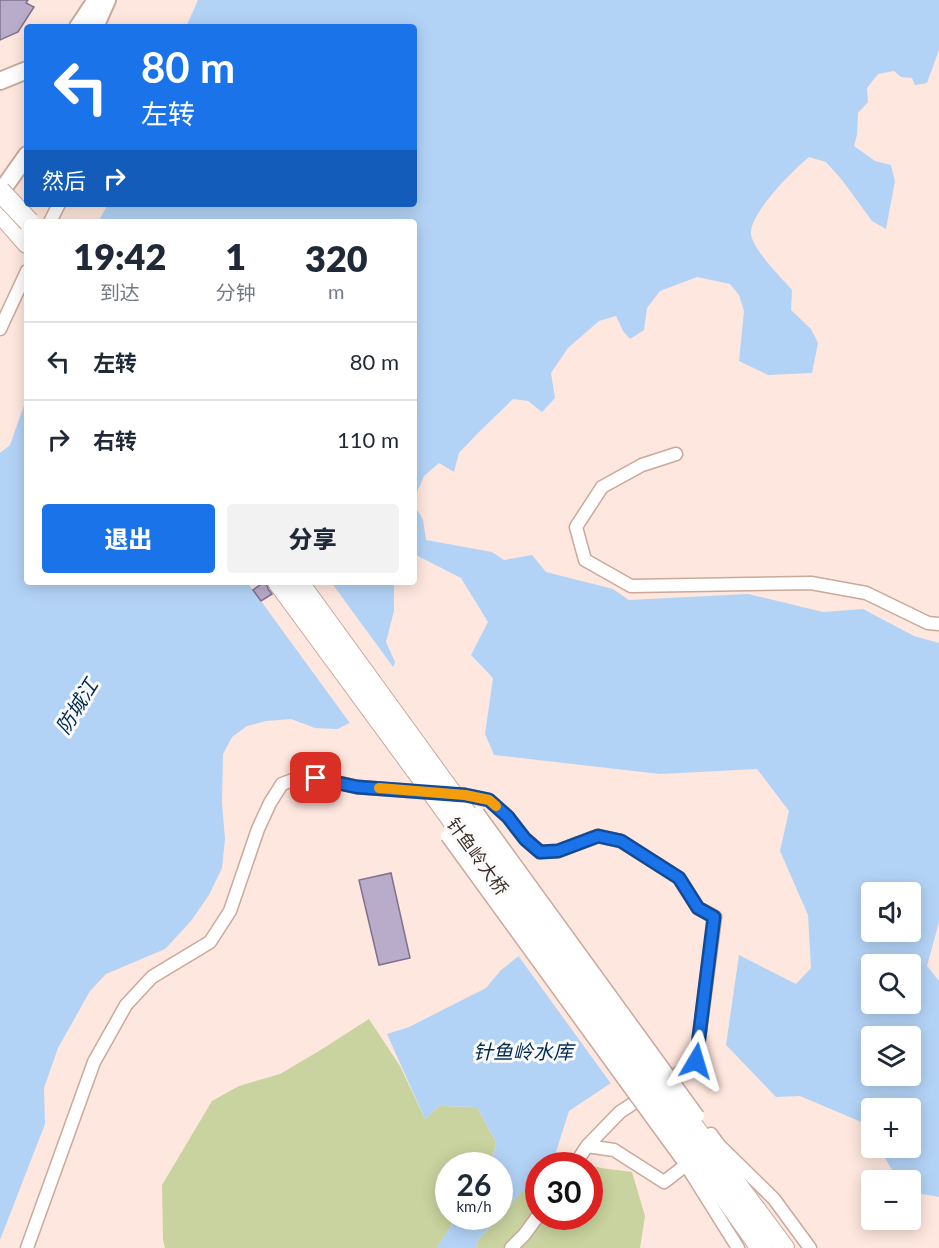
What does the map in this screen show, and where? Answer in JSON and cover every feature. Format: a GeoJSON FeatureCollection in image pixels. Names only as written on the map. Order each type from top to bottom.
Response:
{"type":"FeatureCollection","features":[{"type":"Feature","properties":{"kind":"main road"},"geometry":{"type":"LineString","coordinates":[[80,24],[96,0]]}},
{"type":"Feature","properties":{"kind":"main road"},"geometry":{"type":"LineString","coordinates":[[96,24],[107,0]]}},
{"type":"Feature","properties":{"kind":"main road"},"geometry":{"type":"LineString","coordinates":[[0,81],[24,71]]}},
{"type":"Feature","properties":{"kind":"main road"},"geometry":{"type":"LineString","coordinates":[[24,159],[0,192],[25,219]]}},
{"type":"Feature","properties":{"kind":"main road"},"geometry":{"type":"LineString","coordinates":[[0,212],[24,240]]}},
{"type":"Feature","properties":{"kind":"main road","name":"针鱼岭大桥"},"geometry":{"type":"LineString","coordinates":[[280,585],[683,1127]]}},
{"type":"Feature","properties":{"kind":"main road","name":"针鱼岭大桥"},"geometry":{"type":"LineString","coordinates":[[300,585],[683,1127]]}},
{"type":"Feature","properties":{"kind":"main road"},"geometry":{"type":"LineString","coordinates":[[683,1127],[761,1248]]}},
{"type":"Feature","properties":{"kind":"main road"},"geometry":{"type":"LineString","coordinates":[[683,1127],[784,1248]]}},
{"type":"Feature","properties":{"kind":"street"},"geometry":{"type":"LineString","coordinates":[[0,329],[24,277]]}},
{"type":"Feature","properties":{"kind":"street"},"geometry":{"type":"LineString","coordinates":[[676,454],[642,465],[602,488],[576,527],[585,560],[631,586],[811,584],[866,593],[928,623],[939,624]]}},
{"type":"Feature","properties":{"kind":"street"},"geometry":{"type":"LineString","coordinates":[[27,1248],[94,1062],[126,1005],[153,977],[210,942],[230,911],[258,829],[270,803],[282,784],[301,777],[357,787],[465,795],[489,800],[540,852],[558,851],[598,836],[621,841],[679,878],[698,908],[714,917],[696,1061],[620,1112],[583,1152]]}},
{"type":"Feature","properties":{"kind":"street"},"geometry":{"type":"LineString","coordinates":[[478,813],[683,1127],[686,1165],[738,1248]]}},
{"type":"Feature","properties":{"kind":"street"},"geometry":{"type":"LineString","coordinates":[[447,836],[683,1127],[719,1145],[774,1199],[810,1248]]}},
{"type":"Feature","properties":{"kind":"street"},"geometry":{"type":"LineString","coordinates":[[587,1146],[614,1150],[664,1182],[686,1165]]}},
{"type":"Feature","properties":{"kind":"street"},"geometry":{"type":"LineString","coordinates":[[511,1248],[528,1230]]}},
{"type":"Feature","properties":{"kind":"green space"},"geometry":{"type":"Polygon","coordinates":[[[369,1019],[400,1066],[425,1119],[439,1106],[477,1107],[496,1142],[494,1152],[435,1152],[435,1230],[448,1230],[437,1248],[165,1248],[162,1185],[212,1101],[239,1086],[280,1074],[369,1019]]]}},
{"type":"Feature","properties":{"kind":"green space"},"geometry":{"type":"Polygon","coordinates":[[[603,1168],[632,1172],[645,1216],[640,1248],[476,1248],[478,1240],[487,1230],[513,1230],[513,1202],[525,1188],[525,1230],[603,1230],[603,1168]]]}},
{"type":"Feature","properties":{"kind":"water"},"geometry":{"type":"Polygon","coordinates":[[[198,0],[939,0],[939,50],[927,83],[915,85],[912,78],[901,77],[894,71],[878,74],[867,88],[868,102],[858,113],[854,146],[875,161],[891,165],[895,181],[886,229],[872,221],[826,162],[809,157],[774,192],[752,225],[751,234],[757,248],[792,290],[791,310],[811,329],[818,343],[812,373],[768,375],[739,361],[744,311],[739,295],[730,284],[697,277],[660,291],[647,308],[644,330],[630,339],[623,331],[616,316],[599,321],[568,348],[551,373],[555,398],[542,412],[528,401],[513,399],[459,453],[454,472],[439,463],[424,476],[417,492],[417,219],[100,219],[106,207],[417,207],[417,24],[187,24],[198,0]]]}},
{"type":"Feature","properties":{"kind":"water","name":"防城江"},"geometry":{"type":"Polygon","coordinates":[[[24,405],[24,585],[394,585],[394,611],[386,642],[395,662],[379,709],[337,729],[315,728],[291,719],[266,721],[247,726],[232,737],[223,754],[222,803],[225,839],[222,868],[209,895],[191,921],[165,949],[106,974],[90,991],[58,1048],[44,1088],[45,1124],[0,1240],[0,453],[10,445],[24,405]]]}},
{"type":"Feature","properties":{"kind":"water"},"geometry":{"type":"Polygon","coordinates":[[[417,509],[423,520],[426,540],[492,552],[504,560],[532,555],[546,572],[613,589],[629,600],[748,594],[823,612],[863,609],[914,636],[939,643],[939,922],[927,966],[939,981],[939,1197],[921,1194],[921,1170],[892,1170],[885,1158],[921,1158],[921,1098],[861,1098],[861,1122],[800,1096],[776,1097],[726,1045],[739,955],[796,984],[811,968],[808,915],[780,851],[789,811],[757,769],[660,774],[494,755],[485,734],[493,678],[471,655],[488,622],[461,578],[417,556],[417,509]]]}},
{"type":"Feature","properties":{"kind":"water","name":"针鱼岭水库"},"geometry":{"type":"Polygon","coordinates":[[[534,944],[629,1071],[569,1111],[556,1152],[525,1152],[525,1188],[513,1202],[513,1152],[494,1152],[496,1142],[477,1107],[439,1106],[425,1119],[387,1034],[409,1027],[486,988],[501,970],[534,944]]]}},
{"type":"Feature","properties":{"kind":"water"},"geometry":{"type":"Polygon","coordinates":[[[448,1230],[487,1230],[478,1240],[476,1248],[437,1248],[448,1230]]]}},
{"type":"Feature","properties":{"kind":"pier"},"geometry":{"type":"Polygon","coordinates":[[[249,585],[333,585],[396,671],[381,711],[352,726],[249,585]]]}},
{"type":"Feature","properties":{"kind":"pier"},"geometry":{"type":"Polygon","coordinates":[[[532,941],[630,1073],[612,1085],[517,954],[532,941]]]}},
{"type":"Feature","properties":{"kind":"building"},"geometry":{"type":"Polygon","coordinates":[[[0,0],[28,0],[26,3],[34,7],[18,32],[0,40],[0,0]]]}},
{"type":"Feature","properties":{"kind":"building"},"geometry":{"type":"Polygon","coordinates":[[[260,585],[267,585],[272,594],[261,601],[253,590],[260,585]]]}},
{"type":"Feature","properties":{"kind":"building"},"geometry":{"type":"Polygon","coordinates":[[[391,873],[410,958],[379,965],[359,880],[391,873]]]}},
{"type":"Feature","properties":{"kind":"slow traffic"},"geometry":{"type":"LineString","coordinates":[[379,788],[465,795],[489,800],[496,806]]}},
{"type":"Feature","properties":{"kind":"route"},"geometry":{"type":"LineString","coordinates":[[316,778],[357,787],[465,795],[489,800],[540,852],[558,851],[598,836],[621,841],[679,878],[698,908],[714,917],[696,1061]]}}]}
